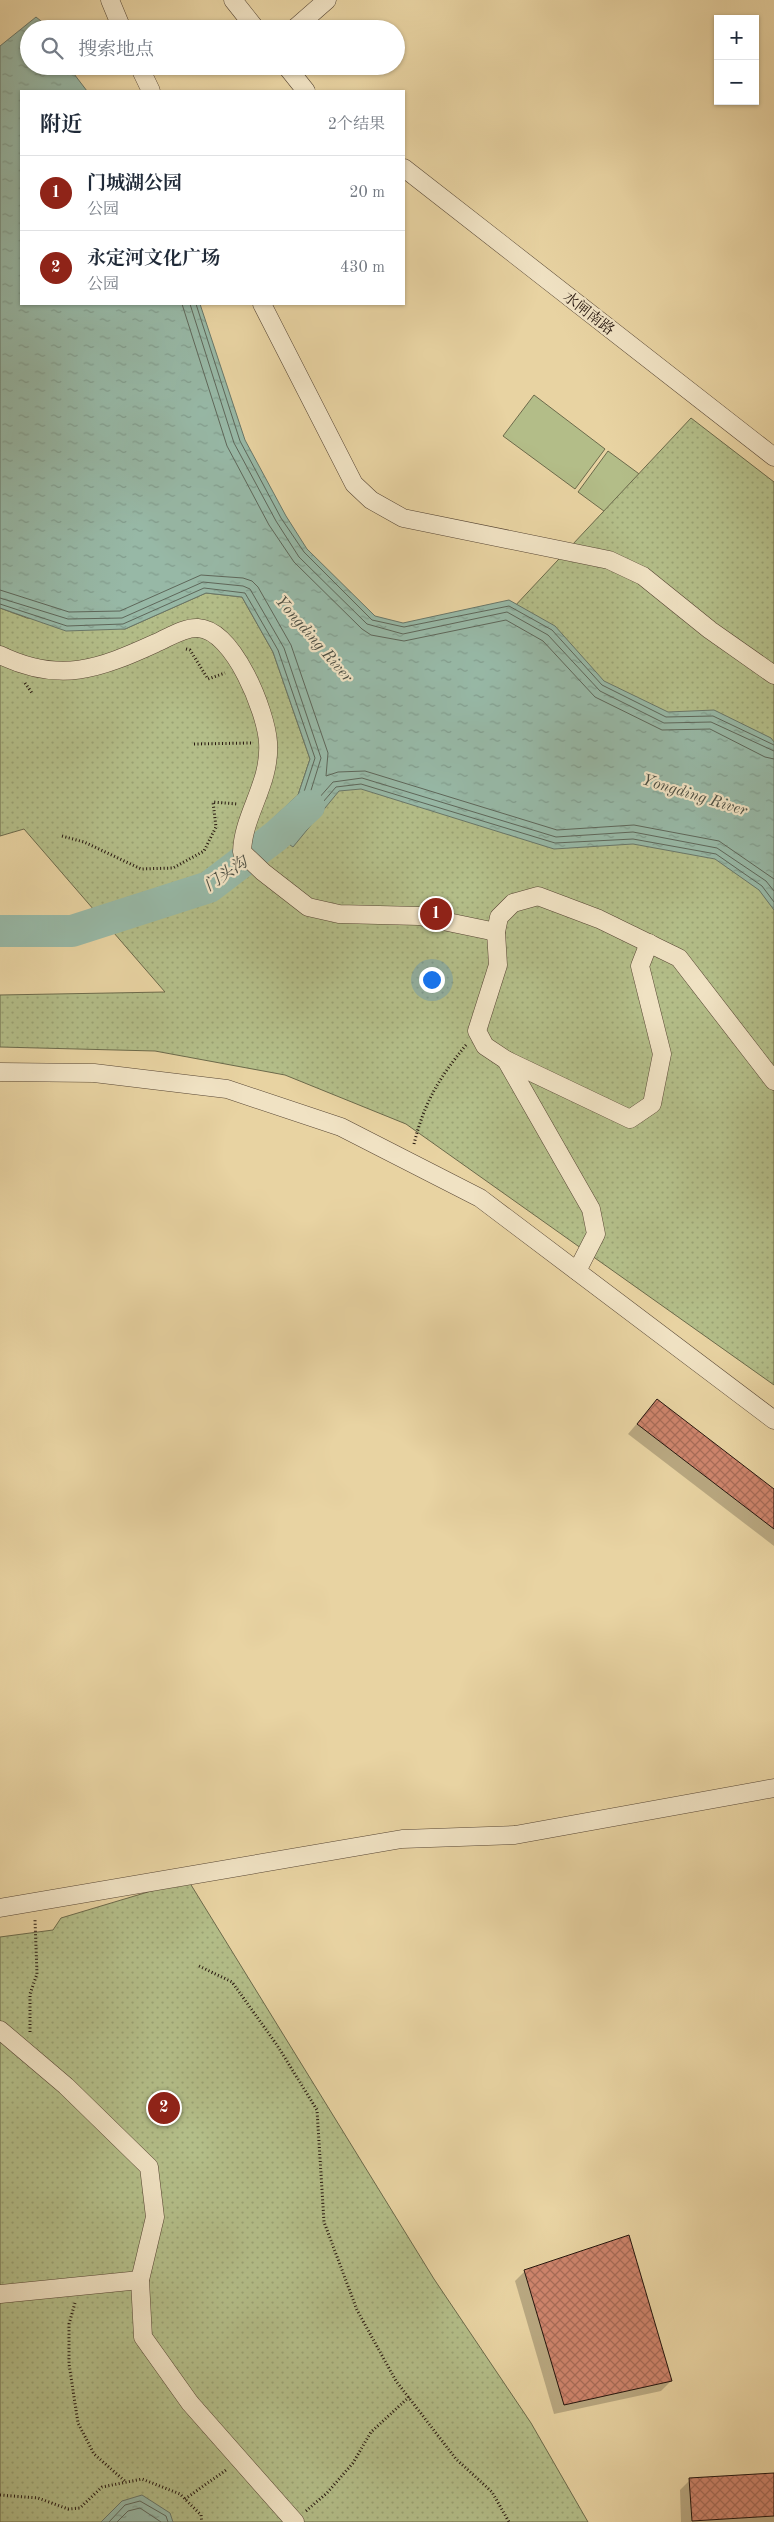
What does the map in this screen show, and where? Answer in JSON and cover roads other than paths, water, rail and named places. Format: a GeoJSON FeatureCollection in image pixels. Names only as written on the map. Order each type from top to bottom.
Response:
{"type":"FeatureCollection","features":[{"type":"Feature","properties":{"kind":"street"},"geometry":{"type":"LineString","coordinates":[[110,0],[118,20]]}},
{"type":"Feature","properties":{"kind":"street"},"geometry":{"type":"LineString","coordinates":[[233,0],[249,20]]}},
{"type":"Feature","properties":{"kind":"street"},"geometry":{"type":"LineString","coordinates":[[304,20],[327,0]]}},
{"type":"Feature","properties":{"kind":"street"},"geometry":{"type":"LineString","coordinates":[[143,75],[151,90]]}},
{"type":"Feature","properties":{"kind":"street"},"geometry":{"type":"LineString","coordinates":[[293,75],[305,90]]}},
{"type":"Feature","properties":{"kind":"street","name":"水闸南路"},"geometry":{"type":"LineString","coordinates":[[405,169],[774,457]]}},
{"type":"Feature","properties":{"kind":"street"},"geometry":{"type":"LineString","coordinates":[[263,305],[354,484],[371,500],[403,518],[609,560],[643,576],[710,630],[774,675]]}},
{"type":"Feature","properties":{"kind":"street"},"geometry":{"type":"LineString","coordinates":[[0,655],[15,662],[56,672],[71,672],[99,665],[185,630],[199,628],[216,635],[234,653],[247,676],[264,723],[268,743],[261,792],[246,826],[242,852],[262,872],[308,907],[339,914],[419,916],[496,932]]}},
{"type":"Feature","properties":{"kind":"street"},"geometry":{"type":"LineString","coordinates":[[649,943],[640,966],[662,1054],[652,1104],[630,1119],[506,1060],[485,1046],[477,1031],[498,965],[496,932],[498,917],[513,904],[538,896],[599,919],[649,943],[678,958],[774,1081]]}},
{"type":"Feature","properties":{"kind":"street"},"geometry":{"type":"LineString","coordinates":[[506,1060],[591,1209],[596,1234],[576,1272]]}},
{"type":"Feature","properties":{"kind":"street"},"geometry":{"type":"LineString","coordinates":[[0,1072],[94,1073],[227,1088],[341,1127],[480,1198],[774,1420]]}},
{"type":"Feature","properties":{"kind":"street"},"geometry":{"type":"LineString","coordinates":[[0,1908],[402,1839],[515,1835],[774,1788]]}},
{"type":"Feature","properties":{"kind":"street"},"geometry":{"type":"LineString","coordinates":[[0,2030],[66,2086],[149,2167],[155,2217],[140,2280],[143,2337],[190,2403],[295,2522]]}},
{"type":"Feature","properties":{"kind":"street"},"geometry":{"type":"LineString","coordinates":[[0,2294],[140,2280]]}},
{"type":"Feature","properties":{"kind":"water","name":"Yongding River"},"geometry":{"type":"Polygon","coordinates":[[[20,30],[20,75],[75,75],[86,90],[20,90],[20,305],[200,305],[245,440],[286,516],[307,549],[375,616],[403,623],[509,600],[555,626],[604,681],[668,712],[714,710],[771,738],[774,742],[774,910],[759,890],[715,859],[633,844],[554,849],[361,789],[339,791],[293,847],[277,836],[268,823],[298,795],[310,759],[273,652],[242,597],[206,593],[125,629],[66,631],[0,608],[0,46],[20,30]]]}},
{"type":"Feature","properties":{"kind":"water"},"geometry":{"type":"Polygon","coordinates":[[[142,2495],[170,2513],[173,2522],[101,2522],[122,2501],[142,2495]]]}},
{"type":"Feature","properties":{"kind":"waterway","name":"门头沟"},"geometry":{"type":"LineString","coordinates":[[0,931],[72,931],[209,887],[276,836],[309,806]]}},
{"type":"Feature","properties":{"kind":"place","name":"门城湖公园"},"geometry":{"type":"Point","coordinates":[436,914]}},
{"type":"Feature","properties":{"kind":"place","name":"永定河文化广场"},"geometry":{"type":"Point","coordinates":[164,2108]}}]}
